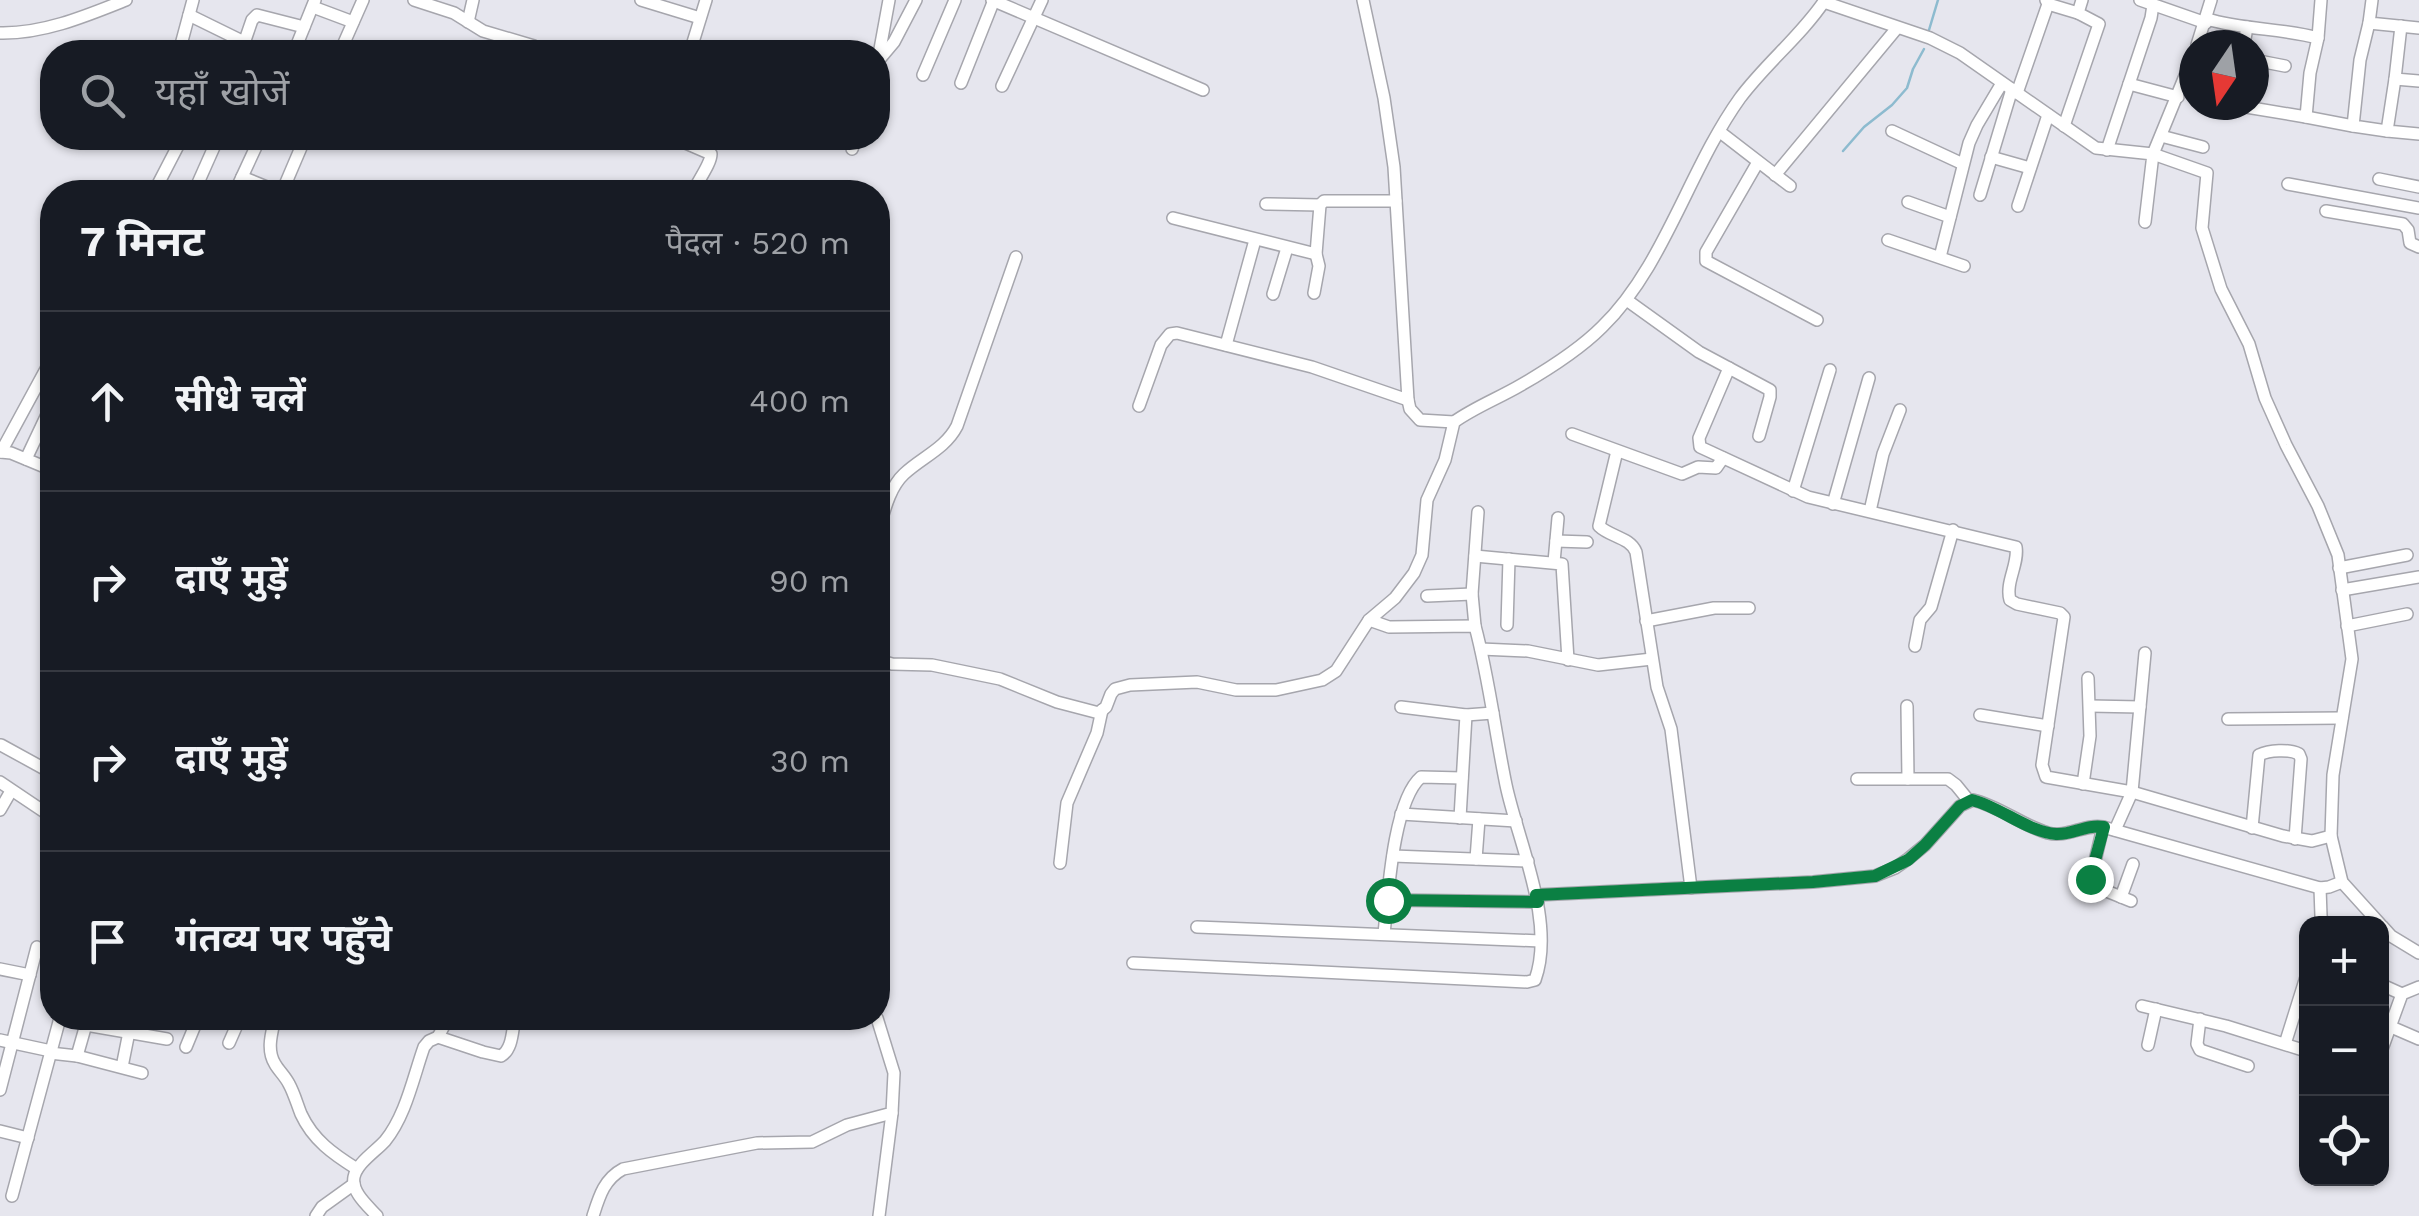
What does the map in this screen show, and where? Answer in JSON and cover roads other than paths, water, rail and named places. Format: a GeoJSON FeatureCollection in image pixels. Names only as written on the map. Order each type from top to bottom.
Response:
{"type":"FeatureCollection","features":[{"type":"Feature","properties":{"kind":"street"},"geometry":{"type":"LineString","coordinates":[[0,32],[66,23],[126,0]]}},
{"type":"Feature","properties":{"kind":"street"},"geometry":{"type":"LineString","coordinates":[[182,40],[194,0]]}},
{"type":"Feature","properties":{"kind":"street"},"geometry":{"type":"LineString","coordinates":[[345,40],[363,0]]}},
{"type":"Feature","properties":{"kind":"street"},"geometry":{"type":"LineString","coordinates":[[414,0],[454,13],[483,31],[514,40]]}},
{"type":"Feature","properties":{"kind":"street"},"geometry":{"type":"LineString","coordinates":[[468,22],[473,0]]}},
{"type":"Feature","properties":{"kind":"street"},"geometry":{"type":"LineString","coordinates":[[641,0],[700,18]]}},
{"type":"Feature","properties":{"kind":"street"},"geometry":{"type":"LineString","coordinates":[[694,40],[706,0]]}},
{"type":"Feature","properties":{"kind":"street"},"geometry":{"type":"LineString","coordinates":[[882,40],[890,0]]}},
{"type":"Feature","properties":{"kind":"street"},"geometry":{"type":"LineString","coordinates":[[890,47],[916,0]]}},
{"type":"Feature","properties":{"kind":"street"},"geometry":{"type":"LineString","coordinates":[[923,74],[955,0]]}},
{"type":"Feature","properties":{"kind":"street"},"geometry":{"type":"LineString","coordinates":[[961,83],[993,0],[1204,90]]}},
{"type":"Feature","properties":{"kind":"street"},"geometry":{"type":"LineString","coordinates":[[1002,86],[1042,0]]}},
{"type":"Feature","properties":{"kind":"street"},"geometry":{"type":"LineString","coordinates":[[1364,0],[1390,132],[1408,400],[1420,420],[1454,422],[1476,406],[1520,386],[1598,332],[1628,301],[1740,98],[1797,37],[1824,1],[1930,38],[1960,53],[2096,148],[2154,154],[2208,174],[2202,228],[2221,289],[2250,344],[2265,398],[2338,555],[2352,658],[2333,776],[2330,836],[2342,882],[2373,916]]}},
{"type":"Feature","properties":{"kind":"street"},"geometry":{"type":"LineString","coordinates":[[2078,13],[2082,0]]}},
{"type":"Feature","properties":{"kind":"street"},"geometry":{"type":"LineString","coordinates":[[2203,30],[2211,0]]}},
{"type":"Feature","properties":{"kind":"street"},"geometry":{"type":"LineString","coordinates":[[2306,117],[2321,0]]}},
{"type":"Feature","properties":{"kind":"street"},"geometry":{"type":"LineString","coordinates":[[2353,126],[2372,0]]}},
{"type":"Feature","properties":{"kind":"street"},"geometry":{"type":"LineString","coordinates":[[1980,195],[2010,88],[2047,2],[2099,24],[2064,126]]}},
{"type":"Feature","properties":{"kind":"street"},"geometry":{"type":"LineString","coordinates":[[2147,2],[2206,21],[2318,38]]}},
{"type":"Feature","properties":{"kind":"street"},"geometry":{"type":"LineString","coordinates":[[2107,150],[2151,18],[2147,2]]}},
{"type":"Feature","properties":{"kind":"street"},"geometry":{"type":"LineString","coordinates":[[299,40],[314,3],[353,22]]}},
{"type":"Feature","properties":{"kind":"street"},"geometry":{"type":"LineString","coordinates":[[189,15],[231,40]]}},
{"type":"Feature","properties":{"kind":"street"},"geometry":{"type":"LineString","coordinates":[[245,40],[257,15],[304,27]]}},
{"type":"Feature","properties":{"kind":"street"},"geometry":{"type":"LineString","coordinates":[[2369,24],[2419,28]]}},
{"type":"Feature","properties":{"kind":"street"},"geometry":{"type":"LineString","coordinates":[[2387,132],[2401,26]]}},
{"type":"Feature","properties":{"kind":"street"},"geometry":{"type":"LineString","coordinates":[[1775,175],[1897,28]]}},
{"type":"Feature","properties":{"kind":"street"},"geometry":{"type":"LineString","coordinates":[[2269,63],[2285,66]]}},
{"type":"Feature","properties":{"kind":"street"},"geometry":{"type":"LineString","coordinates":[[2395,79],[2419,81]]}},
{"type":"Feature","properties":{"kind":"street"},"geometry":{"type":"LineString","coordinates":[[2129,84],[2179,94]]}},
{"type":"Feature","properties":{"kind":"street"},"geometry":{"type":"LineString","coordinates":[[1940,257],[1977,125],[2010,88]]}},
{"type":"Feature","properties":{"kind":"street"},"geometry":{"type":"LineString","coordinates":[[2145,222],[2154,154],[2179,104]]}},
{"type":"Feature","properties":{"kind":"street"},"geometry":{"type":"LineString","coordinates":[[2269,111],[2419,134]]}},
{"type":"Feature","properties":{"kind":"street"},"geometry":{"type":"LineString","coordinates":[[2018,206],[2048,115]]}},
{"type":"Feature","properties":{"kind":"street"},"geometry":{"type":"LineString","coordinates":[[1892,131],[1963,164]]}},
{"type":"Feature","properties":{"kind":"street"},"geometry":{"type":"LineString","coordinates":[[1720,132],[1790,186]]}},
{"type":"Feature","properties":{"kind":"street"},"geometry":{"type":"LineString","coordinates":[[2161,136],[2203,147]]}},
{"type":"Feature","properties":{"kind":"street"},"geometry":{"type":"LineString","coordinates":[[160,180],[176,150]]}},
{"type":"Feature","properties":{"kind":"street"},"geometry":{"type":"LineString","coordinates":[[199,180],[213,150]]}},
{"type":"Feature","properties":{"kind":"street"},"geometry":{"type":"LineString","coordinates":[[241,180],[254,150]]}},
{"type":"Feature","properties":{"kind":"street"},"geometry":{"type":"LineString","coordinates":[[286,180],[299,150]]}},
{"type":"Feature","properties":{"kind":"street"},"geometry":{"type":"LineString","coordinates":[[698,180],[711,159],[711,154],[702,150]]}},
{"type":"Feature","properties":{"kind":"street"},"geometry":{"type":"LineString","coordinates":[[1991,158],[2030,168]]}},
{"type":"Feature","properties":{"kind":"street"},"geometry":{"type":"LineString","coordinates":[[1758,162],[1705,256],[1708,263],[1816,320]]}},
{"type":"Feature","properties":{"kind":"street"},"geometry":{"type":"LineString","coordinates":[[242,177],[250,180]]}},
{"type":"Feature","properties":{"kind":"street"},"geometry":{"type":"LineString","coordinates":[[2378,179],[2419,187]]}},
{"type":"Feature","properties":{"kind":"street"},"geometry":{"type":"LineString","coordinates":[[2288,184],[2419,208]]}},
{"type":"Feature","properties":{"kind":"street"},"geometry":{"type":"LineString","coordinates":[[1266,204],[1396,201]]}},
{"type":"Feature","properties":{"kind":"street"},"geometry":{"type":"LineString","coordinates":[[1908,202],[1950,218]]}},
{"type":"Feature","properties":{"kind":"street"},"geometry":{"type":"LineString","coordinates":[[1314,293],[1320,205]]}},
{"type":"Feature","properties":{"kind":"street"},"geometry":{"type":"LineString","coordinates":[[2326,210],[2403,224],[2410,243],[2419,247]]}},
{"type":"Feature","properties":{"kind":"street"},"geometry":{"type":"LineString","coordinates":[[1174,218],[1316,254]]}},
{"type":"Feature","properties":{"kind":"street"},"geometry":{"type":"LineString","coordinates":[[1226,345],[1254,240]]}},
{"type":"Feature","properties":{"kind":"street"},"geometry":{"type":"LineString","coordinates":[[1888,240],[1964,266]]}},
{"type":"Feature","properties":{"kind":"street"},"geometry":{"type":"LineString","coordinates":[[1273,294],[1287,248]]}},
{"type":"Feature","properties":{"kind":"street"},"geometry":{"type":"LineString","coordinates":[[890,499],[896,483],[944,444],[957,426],[1016,257]]}},
{"type":"Feature","properties":{"kind":"street"},"geometry":{"type":"LineString","coordinates":[[1628,301],[1694,348],[1770,390],[1759,436]]}},
{"type":"Feature","properties":{"kind":"street"},"geometry":{"type":"LineString","coordinates":[[1139,406],[1161,345],[1170,334],[1326,371],[1408,400]]}},
{"type":"Feature","properties":{"kind":"street"},"geometry":{"type":"LineString","coordinates":[[1728,368],[1698,442],[1700,447],[1793,491],[1832,504],[2016,547],[2008,590],[2010,600],[2064,617],[2042,765],[2050,779],[2132,792],[2294,838],[2312,841],[2330,836]]}},
{"type":"Feature","properties":{"kind":"street"},"geometry":{"type":"LineString","coordinates":[[1793,491],[1830,370]]}},
{"type":"Feature","properties":{"kind":"street"},"geometry":{"type":"LineString","coordinates":[[1832,504],[1869,378]]}},
{"type":"Feature","properties":{"kind":"street"},"geometry":{"type":"LineString","coordinates":[[40,380],[0,452],[40,465]]}},
{"type":"Feature","properties":{"kind":"street"},"geometry":{"type":"LineString","coordinates":[[1870,512],[1900,410]]}},
{"type":"Feature","properties":{"kind":"street"},"geometry":{"type":"LineString","coordinates":[[1060,863],[1068,803],[1115,690],[1130,685],[1197,682],[1236,690],[1276,690],[1322,680],[1336,671],[1414,573],[1422,556],[1427,500],[1445,460],[1454,422]]}},
{"type":"Feature","properties":{"kind":"street"},"geometry":{"type":"LineString","coordinates":[[26,459],[40,429]]}},
{"type":"Feature","properties":{"kind":"street"},"geometry":{"type":"LineString","coordinates":[[1572,434],[1682,474],[1698,467],[1716,468],[1723,458]]}},
{"type":"Feature","properties":{"kind":"street"},"geometry":{"type":"LineString","coordinates":[[1617,450],[1599,526],[1634,546],[1658,694],[1671,730],[1691,888]]}},
{"type":"Feature","properties":{"kind":"street"},"geometry":{"type":"LineString","coordinates":[[1133,963],[1527,982],[1536,977],[1540,941],[1537,898],[1507,788],[1475,626],[1472,594],[1478,512]]}},
{"type":"Feature","properties":{"kind":"street"},"geometry":{"type":"LineString","coordinates":[[1554,562],[1558,518]]}},
{"type":"Feature","properties":{"kind":"street"},"geometry":{"type":"LineString","coordinates":[[1914,646],[1953,530]]}},
{"type":"Feature","properties":{"kind":"street"},"geometry":{"type":"LineString","coordinates":[[1556,541],[1588,542]]}},
{"type":"Feature","properties":{"kind":"street"},"geometry":{"type":"LineString","coordinates":[[2339,568],[2406,555]]}},
{"type":"Feature","properties":{"kind":"street"},"geometry":{"type":"LineString","coordinates":[[1475,556],[1562,564],[1568,660]]}},
{"type":"Feature","properties":{"kind":"street"},"geometry":{"type":"LineString","coordinates":[[1508,624],[1509,558]]}},
{"type":"Feature","properties":{"kind":"street"},"geometry":{"type":"LineString","coordinates":[[2342,590],[2419,577]]}},
{"type":"Feature","properties":{"kind":"street"},"geometry":{"type":"LineString","coordinates":[[1427,596],[1472,594]]}},
{"type":"Feature","properties":{"kind":"street"},"geometry":{"type":"LineString","coordinates":[[1646,621],[1714,608],[1750,608]]}},
{"type":"Feature","properties":{"kind":"street"},"geometry":{"type":"LineString","coordinates":[[2347,626],[2407,614]]}},
{"type":"Feature","properties":{"kind":"street"},"geometry":{"type":"LineString","coordinates":[[1376,623],[1475,626]]}},
{"type":"Feature","properties":{"kind":"street"},"geometry":{"type":"LineString","coordinates":[[1481,648],[1528,651],[1603,666],[1652,659]]}},
{"type":"Feature","properties":{"kind":"street"},"geometry":{"type":"LineString","coordinates":[[2132,864],[2126,899],[2090,882],[2109,828],[2132,792],[2145,653]]}},
{"type":"Feature","properties":{"kind":"street"},"geometry":{"type":"LineString","coordinates":[[890,663],[932,665],[974,673],[1093,713],[1104,709]]}},
{"type":"Feature","properties":{"kind":"street"},"geometry":{"type":"LineString","coordinates":[[2084,784],[2090,736],[2088,678]]}},
{"type":"Feature","properties":{"kind":"street"},"geometry":{"type":"LineString","coordinates":[[1907,706],[1908,779]]}},
{"type":"Feature","properties":{"kind":"street"},"geometry":{"type":"LineString","coordinates":[[2090,706],[2140,707]]}},
{"type":"Feature","properties":{"kind":"street"},"geometry":{"type":"LineString","coordinates":[[1401,707],[1493,713]]}},
{"type":"Feature","properties":{"kind":"street"},"geometry":{"type":"LineString","coordinates":[[1460,818],[1466,714]]}},
{"type":"Feature","properties":{"kind":"street"},"geometry":{"type":"LineString","coordinates":[[1980,715],[2048,726]]}},
{"type":"Feature","properties":{"kind":"street"},"geometry":{"type":"LineString","coordinates":[[2228,719],[2342,718]]}},
{"type":"Feature","properties":{"kind":"street"},"geometry":{"type":"LineString","coordinates":[[6,730],[0,747],[40,767]]}},
{"type":"Feature","properties":{"kind":"street"},"geometry":{"type":"LineString","coordinates":[[2252,828],[2258,755],[2294,752],[2301,758],[2294,838]]}},
{"type":"Feature","properties":{"kind":"street"},"geometry":{"type":"LineString","coordinates":[[1384,934],[1404,801],[1418,778],[1462,778]]}},
{"type":"Feature","properties":{"kind":"street"},"geometry":{"type":"LineString","coordinates":[[1857,779],[1942,778],[1953,781],[1969,800]]}},
{"type":"Feature","properties":{"kind":"street"},"geometry":{"type":"LineString","coordinates":[[0,810],[6,786],[40,809]]}},
{"type":"Feature","properties":{"kind":"street"},"geometry":{"type":"LineString","coordinates":[[1388,900],[1537,898],[1875,876],[1908,860],[1969,800],[2054,834],[2090,826],[2109,828],[2320,888],[2342,882]]}},
{"type":"Feature","properties":{"kind":"street"},"geometry":{"type":"LineString","coordinates":[[1401,814],[1516,821]]}},
{"type":"Feature","properties":{"kind":"street"},"geometry":{"type":"LineString","coordinates":[[1476,859],[1479,819]]}},
{"type":"Feature","properties":{"kind":"street"},"geometry":{"type":"LineString","coordinates":[[1393,856],[1528,861]]}},
{"type":"Feature","properties":{"kind":"street"},"geometry":{"type":"LineString","coordinates":[[2320,888],[2320,916]]}},
{"type":"Feature","properties":{"kind":"street"},"geometry":{"type":"LineString","coordinates":[[1198,926],[1540,941]]}},
{"type":"Feature","properties":{"kind":"street"},"geometry":{"type":"LineString","coordinates":[[2389,938],[2419,954]]}},
{"type":"Feature","properties":{"kind":"street"},"geometry":{"type":"LineString","coordinates":[[0,1090],[6,1041],[38,946]]}},
{"type":"Feature","properties":{"kind":"street"},"geometry":{"type":"LineString","coordinates":[[0,968],[30,975]]}},
{"type":"Feature","properties":{"kind":"street"},"geometry":{"type":"LineString","coordinates":[[2389,1019],[2402,994],[2419,987]]}},
{"type":"Feature","properties":{"kind":"street"},"geometry":{"type":"LineString","coordinates":[[2389,988],[2402,994]]}},
{"type":"Feature","properties":{"kind":"street"},"geometry":{"type":"LineString","coordinates":[[2284,1044],[2299,1005]]}},
{"type":"Feature","properties":{"kind":"street"},"geometry":{"type":"LineString","coordinates":[[2148,1045],[2149,1007],[2299,1049]]}},
{"type":"Feature","properties":{"kind":"street"},"geometry":{"type":"LineString","coordinates":[[2200,1019],[2200,1050],[2248,1066]]}},
{"type":"Feature","properties":{"kind":"street"},"geometry":{"type":"LineString","coordinates":[[2389,1026],[2419,1039]]}},
{"type":"Feature","properties":{"kind":"street"},"geometry":{"type":"LineString","coordinates":[[12,1196],[57,1030]]}},
{"type":"Feature","properties":{"kind":"street"},"geometry":{"type":"LineString","coordinates":[[76,1056],[84,1030]]}},
{"type":"Feature","properties":{"kind":"street"},"geometry":{"type":"LineString","coordinates":[[122,1030],[167,1039]]}},
{"type":"Feature","properties":{"kind":"street"},"geometry":{"type":"LineString","coordinates":[[186,1047],[193,1030]]}},
{"type":"Feature","properties":{"kind":"street"},"geometry":{"type":"LineString","coordinates":[[229,1043],[235,1030]]}},
{"type":"Feature","properties":{"kind":"street"},"geometry":{"type":"LineString","coordinates":[[272,1030],[271,1056],[289,1083],[303,1118],[318,1141],[357,1169]]}},
{"type":"Feature","properties":{"kind":"street"},"geometry":{"type":"LineString","coordinates":[[377,1216],[359,1196],[354,1184],[357,1169],[395,1126],[424,1047],[442,1030]]}},
{"type":"Feature","properties":{"kind":"street"},"geometry":{"type":"LineString","coordinates":[[438,1037],[501,1056],[506,1054],[512,1030]]}},
{"type":"Feature","properties":{"kind":"street"},"geometry":{"type":"LineString","coordinates":[[879,1216],[894,1073],[881,1030]]}},
{"type":"Feature","properties":{"kind":"street"},"geometry":{"type":"LineString","coordinates":[[122,1067],[130,1032]]}},
{"type":"Feature","properties":{"kind":"street"},"geometry":{"type":"LineString","coordinates":[[6,1041],[142,1073]]}},
{"type":"Feature","properties":{"kind":"street"},"geometry":{"type":"LineString","coordinates":[[593,1216],[606,1183],[622,1169],[757,1144],[812,1142],[847,1125],[892,1113]]}},
{"type":"Feature","properties":{"kind":"street"},"geometry":{"type":"LineString","coordinates":[[0,1131],[28,1138]]}},
{"type":"Feature","properties":{"kind":"street"},"geometry":{"type":"LineString","coordinates":[[316,1216],[322,1207],[354,1184]]}},
{"type":"Feature","properties":{"kind":"waterway"},"geometry":{"type":"LineString","coordinates":[[1929,30],[1938,0]]}},
{"type":"Feature","properties":{"kind":"waterway"},"geometry":{"type":"LineString","coordinates":[[1843,151],[1907,88],[1924,49]]}}]}
